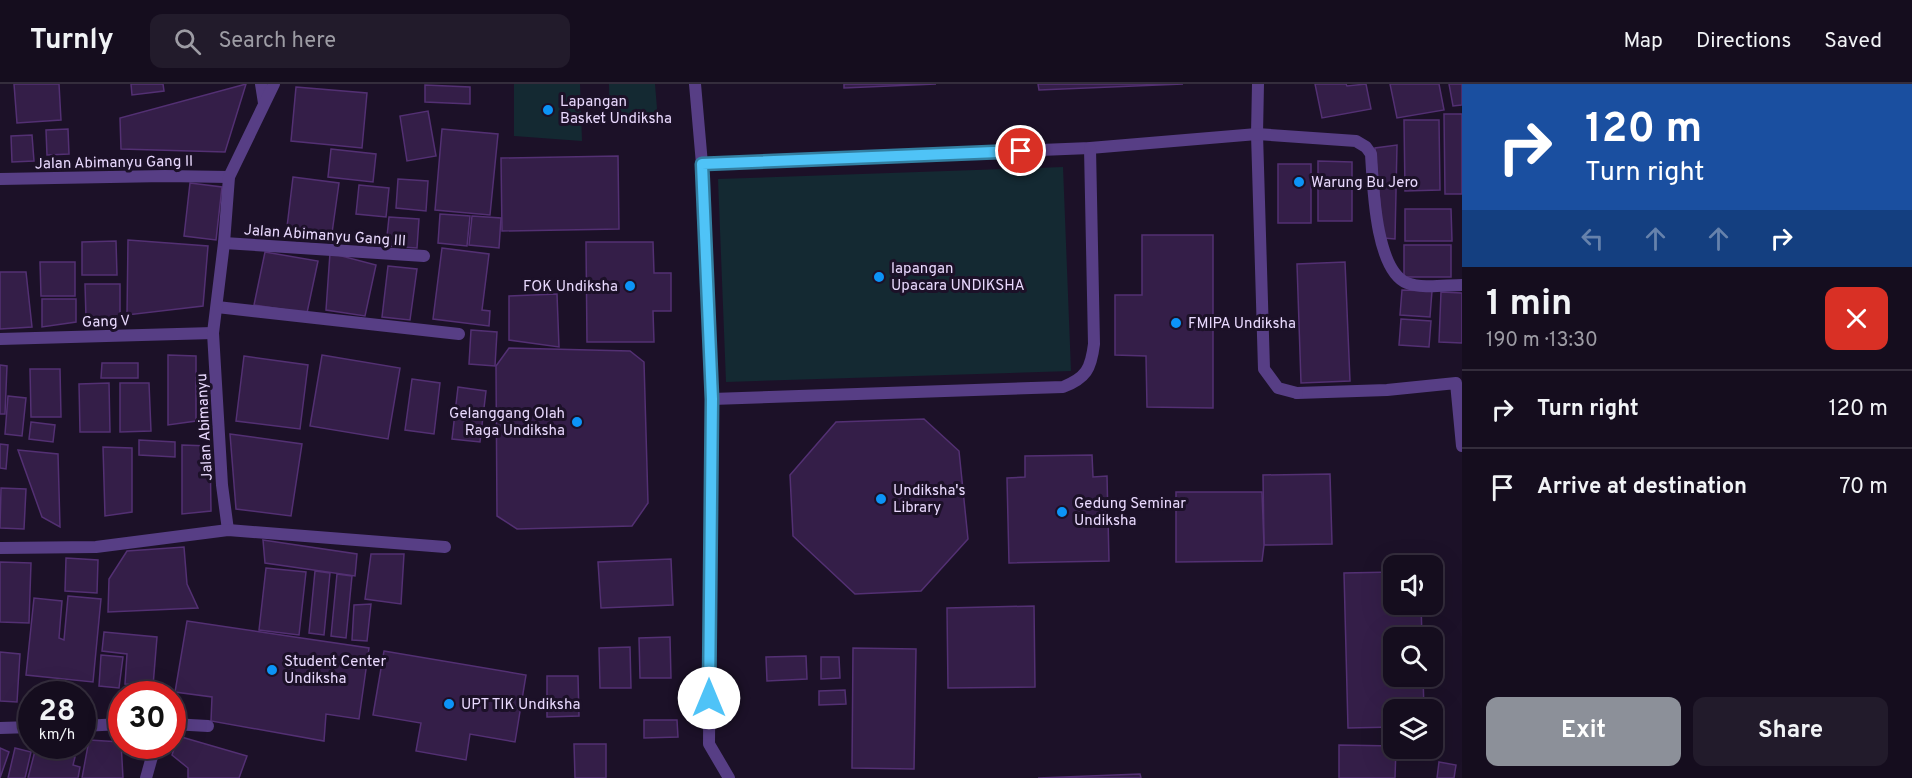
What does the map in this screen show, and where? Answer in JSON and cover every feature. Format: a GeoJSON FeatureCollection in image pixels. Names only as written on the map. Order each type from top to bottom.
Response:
{"type":"FeatureCollection","features":[{"type":"Feature","properties":{"kind":"street"},"geometry":{"type":"LineString","coordinates":[[261,84],[264,103]]}},
{"type":"Feature","properties":{"kind":"street","name":"Jalan Abimanyu"},"geometry":{"type":"LineString","coordinates":[[228,530],[222,485],[213,333],[229,177],[274,84]]}},
{"type":"Feature","properties":{"kind":"street"},"geometry":{"type":"LineString","coordinates":[[695,84],[702,164],[712,399],[709,744],[729,778]]}},
{"type":"Feature","properties":{"kind":"street"},"geometry":{"type":"LineString","coordinates":[[1258,84],[1257,134],[1264,369],[1278,388],[1297,393],[1387,390],[1456,383],[1462,446]]}},
{"type":"Feature","properties":{"kind":"street"},"geometry":{"type":"LineString","coordinates":[[702,164],[1090,148],[1257,134],[1356,141],[1366,147],[1371,154],[1377,227],[1392,270],[1400,279],[1409,284],[1462,285]]}},
{"type":"Feature","properties":{"kind":"street"},"geometry":{"type":"LineString","coordinates":[[712,399],[1063,387],[1079,381],[1092,363],[1094,344],[1090,148]]}},
{"type":"Feature","properties":{"kind":"street","name":"Jalan Abimanyu Gang II"},"geometry":{"type":"LineString","coordinates":[[0,179],[229,177]]}},
{"type":"Feature","properties":{"kind":"street","name":"Jalan Abimanyu Gang III"},"geometry":{"type":"LineString","coordinates":[[224,243],[424,256]]}},
{"type":"Feature","properties":{"kind":"street"},"geometry":{"type":"LineString","coordinates":[[217,306],[459,334]]}},
{"type":"Feature","properties":{"kind":"street","name":"Gang V"},"geometry":{"type":"LineString","coordinates":[[0,339],[213,333]]}},
{"type":"Feature","properties":{"kind":"street"},"geometry":{"type":"LineString","coordinates":[[0,548],[96,547],[228,530],[446,547]]}},
{"type":"Feature","properties":{"kind":"street"},"geometry":{"type":"LineString","coordinates":[[186,725],[207,726]]}},
{"type":"Feature","properties":{"kind":"street"},"geometry":{"type":"LineString","coordinates":[[0,728],[18,727]]}},
{"type":"Feature","properties":{"kind":"street"},"geometry":{"type":"LineString","coordinates":[[146,778],[151,759]]}},
{"type":"Feature","properties":{"kind":"shaded area","name":"Lapangan Basket Undiksha"},"geometry":{"type":"Polygon","coordinates":[[[514,84],[580,84],[582,141],[514,136],[514,84]]]}},
{"type":"Feature","properties":{"kind":"shaded area"},"geometry":{"type":"Polygon","coordinates":[[[609,84],[655,84],[658,121],[610,121],[609,84]]]}},
{"type":"Feature","properties":{"kind":"shaded area"},"geometry":{"type":"Polygon","coordinates":[[[1063,167],[1071,371],[726,382],[718,179],[1063,167]]]}},
{"type":"Feature","properties":{"kind":"building"},"geometry":{"type":"Polygon","coordinates":[[[14,84],[59,84],[61,120],[17,123],[14,84]]]}},
{"type":"Feature","properties":{"kind":"building"},"geometry":{"type":"Polygon","coordinates":[[[131,84],[163,84],[164,91],[132,95],[131,84]]]}},
{"type":"Feature","properties":{"kind":"building"},"geometry":{"type":"Polygon","coordinates":[[[246,84],[225,152],[121,149],[120,118],[246,84]]]}},
{"type":"Feature","properties":{"kind":"building"},"geometry":{"type":"Polygon","coordinates":[[[844,84],[936,84],[844,88],[844,84]]]}},
{"type":"Feature","properties":{"kind":"building"},"geometry":{"type":"Polygon","coordinates":[[[1038,84],[1183,84],[1039,90],[1038,84]]]}},
{"type":"Feature","properties":{"kind":"building"},"geometry":{"type":"Polygon","coordinates":[[[1315,84],[1346,84],[1347,86],[1366,84],[1371,109],[1322,118],[1315,84]]]}},
{"type":"Feature","properties":{"kind":"building"},"geometry":{"type":"Polygon","coordinates":[[[1390,84],[1439,84],[1444,110],[1397,118],[1390,84]]]}},
{"type":"Feature","properties":{"kind":"building"},"geometry":{"type":"Polygon","coordinates":[[[1449,84],[1462,84],[1462,105],[1453,106],[1449,84]]]}},
{"type":"Feature","properties":{"kind":"building"},"geometry":{"type":"Polygon","coordinates":[[[425,85],[470,87],[470,104],[425,102],[425,85]]]}},
{"type":"Feature","properties":{"kind":"building"},"geometry":{"type":"Polygon","coordinates":[[[296,87],[367,93],[362,148],[291,141],[296,87]]]}},
{"type":"Feature","properties":{"kind":"building"},"geometry":{"type":"Polygon","coordinates":[[[428,111],[436,156],[407,161],[400,116],[428,111]]]}},
{"type":"Feature","properties":{"kind":"building"},"geometry":{"type":"Polygon","coordinates":[[[1444,114],[1462,114],[1462,194],[1445,194],[1444,114]]]}},
{"type":"Feature","properties":{"kind":"building"},"geometry":{"type":"Polygon","coordinates":[[[1404,120],[1439,120],[1440,190],[1405,191],[1404,120]]]}},
{"type":"Feature","properties":{"kind":"building"},"geometry":{"type":"Polygon","coordinates":[[[68,129],[69,154],[47,155],[46,130],[68,129]]]}},
{"type":"Feature","properties":{"kind":"building"},"geometry":{"type":"Polygon","coordinates":[[[442,129],[498,134],[490,215],[435,210],[442,129]]]}},
{"type":"Feature","properties":{"kind":"building"},"geometry":{"type":"Polygon","coordinates":[[[32,135],[34,161],[12,162],[11,136],[32,135]]]}},
{"type":"Feature","properties":{"kind":"building"},"geometry":{"type":"Polygon","coordinates":[[[1397,145],[1395,239],[1383,238],[1375,148],[1397,145]]]}},
{"type":"Feature","properties":{"kind":"building"},"geometry":{"type":"Polygon","coordinates":[[[331,149],[376,154],[373,182],[328,177],[331,149]]]}},
{"type":"Feature","properties":{"kind":"building"},"geometry":{"type":"Polygon","coordinates":[[[618,156],[619,229],[502,231],[501,158],[618,156]]]}},
{"type":"Feature","properties":{"kind":"building"},"geometry":{"type":"Polygon","coordinates":[[[1318,161],[1352,162],[1352,221],[1318,221],[1318,161]]]}},
{"type":"Feature","properties":{"kind":"building"},"geometry":{"type":"Polygon","coordinates":[[[1278,164],[1311,164],[1311,223],[1278,223],[1278,164]]]}},
{"type":"Feature","properties":{"kind":"building"},"geometry":{"type":"Polygon","coordinates":[[[293,177],[339,183],[332,233],[287,227],[293,177]]]}},
{"type":"Feature","properties":{"kind":"building"},"geometry":{"type":"Polygon","coordinates":[[[398,179],[428,181],[426,211],[396,208],[398,179]]]}},
{"type":"Feature","properties":{"kind":"building"},"geometry":{"type":"Polygon","coordinates":[[[190,183],[222,187],[216,240],[184,236],[190,183]]]}},
{"type":"Feature","properties":{"kind":"building"},"geometry":{"type":"Polygon","coordinates":[[[359,185],[389,188],[386,217],[356,214],[359,185]]]}},
{"type":"Feature","properties":{"kind":"building"},"geometry":{"type":"Polygon","coordinates":[[[1405,209],[1451,209],[1452,241],[1405,241],[1405,209]]]}},
{"type":"Feature","properties":{"kind":"building"},"geometry":{"type":"Polygon","coordinates":[[[440,214],[470,216],[467,246],[438,243],[440,214]]]}},
{"type":"Feature","properties":{"kind":"building"},"geometry":{"type":"Polygon","coordinates":[[[472,216],[501,218],[499,248],[469,245],[472,216]]]}},
{"type":"Feature","properties":{"kind":"building"},"geometry":{"type":"Polygon","coordinates":[[[389,217],[419,219],[417,248],[386,246],[389,217]]]}},
{"type":"Feature","properties":{"kind":"building"},"geometry":{"type":"Polygon","coordinates":[[[1142,235],[1213,235],[1213,408],[1147,407],[1146,356],[1115,355],[1115,295],[1142,295],[1142,235]]]}},
{"type":"Feature","properties":{"kind":"building"},"geometry":{"type":"Polygon","coordinates":[[[128,240],[208,246],[203,306],[127,315],[128,240]]]}},
{"type":"Feature","properties":{"kind":"building"},"geometry":{"type":"Polygon","coordinates":[[[116,241],[117,275],[82,275],[82,242],[116,241]]]}},
{"type":"Feature","properties":{"kind":"building"},"geometry":{"type":"Polygon","coordinates":[[[586,242],[653,242],[654,273],[671,273],[671,311],[653,311],[654,342],[587,342],[586,242]]]}},
{"type":"Feature","properties":{"kind":"building"},"geometry":{"type":"Polygon","coordinates":[[[1404,245],[1451,245],[1451,277],[1404,277],[1404,245]]]}},
{"type":"Feature","properties":{"kind":"building"},"geometry":{"type":"Polygon","coordinates":[[[442,248],[489,254],[482,310],[490,311],[489,326],[433,319],[442,248]]]}},
{"type":"Feature","properties":{"kind":"building"},"geometry":{"type":"Polygon","coordinates":[[[265,252],[318,261],[307,313],[254,305],[265,252]]]}},
{"type":"Feature","properties":{"kind":"building"},"geometry":{"type":"Polygon","coordinates":[[[330,253],[376,265],[365,316],[326,310],[330,253]]]}},
{"type":"Feature","properties":{"kind":"building"},"geometry":{"type":"Polygon","coordinates":[[[40,262],[75,262],[75,296],[41,296],[40,262]]]}},
{"type":"Feature","properties":{"kind":"building"},"geometry":{"type":"Polygon","coordinates":[[[1345,262],[1350,381],[1301,383],[1297,264],[1345,262]]]}},
{"type":"Feature","properties":{"kind":"building"},"geometry":{"type":"Polygon","coordinates":[[[388,266],[417,269],[410,320],[382,317],[388,266]]]}},
{"type":"Feature","properties":{"kind":"building"},"geometry":{"type":"Polygon","coordinates":[[[0,272],[26,272],[32,327],[0,329],[0,272]]]}},
{"type":"Feature","properties":{"kind":"building"},"geometry":{"type":"Polygon","coordinates":[[[85,284],[120,284],[120,318],[86,318],[85,284]]]}},
{"type":"Feature","properties":{"kind":"building"},"geometry":{"type":"Polygon","coordinates":[[[1402,290],[1432,291],[1430,317],[1400,315],[1402,290]]]}},
{"type":"Feature","properties":{"kind":"building"},"geometry":{"type":"Polygon","coordinates":[[[1441,292],[1462,293],[1462,343],[1439,342],[1441,292]]]}},
{"type":"Feature","properties":{"kind":"building"},"geometry":{"type":"Polygon","coordinates":[[[557,294],[559,347],[509,340],[509,296],[557,294]]]}},
{"type":"Feature","properties":{"kind":"building"},"geometry":{"type":"Polygon","coordinates":[[[42,299],[76,299],[76,322],[42,327],[42,299]]]}},
{"type":"Feature","properties":{"kind":"building"},"geometry":{"type":"Polygon","coordinates":[[[1401,319],[1431,321],[1429,347],[1399,345],[1401,319]]]}},
{"type":"Feature","properties":{"kind":"building"},"geometry":{"type":"Polygon","coordinates":[[[471,330],[497,332],[495,366],[469,364],[471,330]]]}},
{"type":"Feature","properties":{"kind":"building"},"geometry":{"type":"Polygon","coordinates":[[[509,348],[630,351],[644,362],[648,503],[632,526],[517,529],[497,516],[496,366],[509,348]]]}},
{"type":"Feature","properties":{"kind":"building"},"geometry":{"type":"Polygon","coordinates":[[[168,355],[196,356],[196,421],[168,425],[168,355]]]}},
{"type":"Feature","properties":{"kind":"building"},"geometry":{"type":"Polygon","coordinates":[[[322,355],[400,368],[388,439],[310,426],[322,355]]]}},
{"type":"Feature","properties":{"kind":"building"},"geometry":{"type":"Polygon","coordinates":[[[244,356],[308,365],[300,429],[236,421],[244,356]]]}},
{"type":"Feature","properties":{"kind":"building"},"geometry":{"type":"Polygon","coordinates":[[[102,363],[138,363],[138,378],[101,378],[102,363]]]}},
{"type":"Feature","properties":{"kind":"building"},"geometry":{"type":"Polygon","coordinates":[[[0,365],[7,366],[5,414],[0,414],[0,365]]]}},
{"type":"Feature","properties":{"kind":"building"},"geometry":{"type":"Polygon","coordinates":[[[30,369],[60,369],[61,417],[31,417],[30,369]]]}},
{"type":"Feature","properties":{"kind":"building"},"geometry":{"type":"Polygon","coordinates":[[[412,379],[440,383],[434,434],[405,430],[412,379]]]}},
{"type":"Feature","properties":{"kind":"building"},"geometry":{"type":"Polygon","coordinates":[[[109,383],[110,432],[80,432],[79,384],[109,383]]]}},
{"type":"Feature","properties":{"kind":"building"},"geometry":{"type":"Polygon","coordinates":[[[120,383],[149,383],[151,431],[120,432],[120,383]]]}},
{"type":"Feature","properties":{"kind":"building"},"geometry":{"type":"Polygon","coordinates":[[[458,387],[486,391],[480,442],[452,439],[458,387]]]}},
{"type":"Feature","properties":{"kind":"building"},"geometry":{"type":"Polygon","coordinates":[[[8,396],[26,398],[22,436],[5,434],[8,396]]]}},
{"type":"Feature","properties":{"kind":"building"},"geometry":{"type":"Polygon","coordinates":[[[924,419],[959,451],[968,539],[921,591],[855,594],[793,536],[790,475],[836,422],[924,419]]]}},
{"type":"Feature","properties":{"kind":"building"},"geometry":{"type":"Polygon","coordinates":[[[31,422],[55,425],[53,442],[29,439],[31,422]]]}},
{"type":"Feature","properties":{"kind":"building"},"geometry":{"type":"Polygon","coordinates":[[[230,434],[302,444],[291,516],[236,509],[230,434]]]}},
{"type":"Feature","properties":{"kind":"building"},"geometry":{"type":"Polygon","coordinates":[[[139,440],[175,442],[175,457],[139,455],[139,440]]]}},
{"type":"Feature","properties":{"kind":"building"},"geometry":{"type":"Polygon","coordinates":[[[0,444],[8,445],[6,469],[0,468],[0,444]]]}},
{"type":"Feature","properties":{"kind":"building"},"geometry":{"type":"Polygon","coordinates":[[[182,445],[210,446],[211,511],[182,514],[182,445]]]}},
{"type":"Feature","properties":{"kind":"building"},"geometry":{"type":"Polygon","coordinates":[[[103,447],[132,448],[132,512],[105,516],[103,447]]]}},
{"type":"Feature","properties":{"kind":"building"},"geometry":{"type":"Polygon","coordinates":[[[18,450],[58,454],[60,527],[42,517],[18,450]]]}},
{"type":"Feature","properties":{"kind":"building"},"geometry":{"type":"Polygon","coordinates":[[[1092,455],[1093,477],[1107,476],[1109,561],[1009,563],[1007,478],[1025,477],[1025,456],[1092,455]]]}},
{"type":"Feature","properties":{"kind":"building"},"geometry":{"type":"Polygon","coordinates":[[[1330,474],[1332,544],[1264,545],[1263,475],[1330,474]]]}},
{"type":"Feature","properties":{"kind":"building"},"geometry":{"type":"Polygon","coordinates":[[[1,488],[26,489],[24,529],[0,528],[1,488]]]}},
{"type":"Feature","properties":{"kind":"building"},"geometry":{"type":"Polygon","coordinates":[[[1176,492],[1262,492],[1264,545],[1262,561],[1176,562],[1176,492]]]}},
{"type":"Feature","properties":{"kind":"building"},"geometry":{"type":"Polygon","coordinates":[[[263,540],[357,554],[355,576],[265,563],[263,540]]]}},
{"type":"Feature","properties":{"kind":"building"},"geometry":{"type":"Polygon","coordinates":[[[184,547],[187,584],[198,608],[108,612],[109,579],[127,551],[184,547]]]}},
{"type":"Feature","properties":{"kind":"building"},"geometry":{"type":"Polygon","coordinates":[[[371,554],[404,554],[401,604],[365,599],[371,554]]]}},
{"type":"Feature","properties":{"kind":"building"},"geometry":{"type":"Polygon","coordinates":[[[66,558],[98,560],[97,593],[65,591],[66,558]]]}},
{"type":"Feature","properties":{"kind":"building"},"geometry":{"type":"Polygon","coordinates":[[[671,559],[673,605],[601,608],[598,562],[671,559]]]}},
{"type":"Feature","properties":{"kind":"building"},"geometry":{"type":"Polygon","coordinates":[[[0,562],[31,563],[29,623],[0,622],[0,562]]]}},
{"type":"Feature","properties":{"kind":"building"},"geometry":{"type":"Polygon","coordinates":[[[266,568],[306,572],[299,635],[259,630],[266,568]]]}},
{"type":"Feature","properties":{"kind":"building"},"geometry":{"type":"Polygon","coordinates":[[[315,571],[330,573],[324,635],[309,633],[315,571]]]}},
{"type":"Feature","properties":{"kind":"building"},"geometry":{"type":"Polygon","coordinates":[[[1383,572],[1383,615],[1421,615],[1422,627],[1383,627],[1383,687],[1423,687],[1424,699],[1383,699],[1383,727],[1348,728],[1344,573],[1383,572]]]}},
{"type":"Feature","properties":{"kind":"building"},"geometry":{"type":"Polygon","coordinates":[[[337,574],[352,576],[346,638],[331,636],[337,574]]]}},
{"type":"Feature","properties":{"kind":"building"},"geometry":{"type":"Polygon","coordinates":[[[68,596],[101,599],[93,681],[26,675],[34,598],[62,601],[59,638],[64,640],[68,596]]]}},
{"type":"Feature","properties":{"kind":"building"},"geometry":{"type":"Polygon","coordinates":[[[371,604],[367,641],[352,640],[354,605],[371,604]]]}},
{"type":"Feature","properties":{"kind":"building"},"geometry":{"type":"Polygon","coordinates":[[[1034,606],[1035,687],[948,688],[947,608],[1034,606]]]}},
{"type":"Feature","properties":{"kind":"building","name":"Student Center Undiksha"},"geometry":{"type":"Polygon","coordinates":[[[187,621],[369,648],[359,719],[326,714],[324,741],[211,721],[212,697],[186,693],[186,681],[177,681],[187,621]]]}},
{"type":"Feature","properties":{"kind":"building"},"geometry":{"type":"Polygon","coordinates":[[[104,632],[157,637],[153,681],[125,681],[127,654],[102,651],[104,632]]]}},
{"type":"Feature","properties":{"kind":"building"},"geometry":{"type":"Polygon","coordinates":[[[670,637],[671,678],[640,678],[639,638],[670,637]]]}},
{"type":"Feature","properties":{"kind":"building"},"geometry":{"type":"Polygon","coordinates":[[[630,647],[631,688],[600,688],[599,648],[630,647]]]}},
{"type":"Feature","properties":{"kind":"building"},"geometry":{"type":"Polygon","coordinates":[[[853,648],[916,649],[914,769],[852,768],[853,648]]]}},
{"type":"Feature","properties":{"kind":"building"},"geometry":{"type":"Polygon","coordinates":[[[384,651],[526,675],[515,742],[470,734],[466,760],[416,751],[421,723],[373,715],[384,651]]]}},
{"type":"Feature","properties":{"kind":"building"},"geometry":{"type":"Polygon","coordinates":[[[0,652],[20,654],[17,702],[0,701],[0,652]]]}},
{"type":"Feature","properties":{"kind":"building"},"geometry":{"type":"Polygon","coordinates":[[[101,655],[123,657],[120,681],[108,681],[108,687],[99,686],[101,655]]]}},
{"type":"Feature","properties":{"kind":"building"},"geometry":{"type":"Polygon","coordinates":[[[806,656],[807,679],[767,681],[766,657],[806,656]]]}},
{"type":"Feature","properties":{"kind":"building"},"geometry":{"type":"Polygon","coordinates":[[[821,657],[839,657],[840,678],[821,679],[821,657]]]}},
{"type":"Feature","properties":{"kind":"building"},"geometry":{"type":"Polygon","coordinates":[[[547,676],[578,676],[579,716],[547,717],[547,676]]]}},
{"type":"Feature","properties":{"kind":"building"},"geometry":{"type":"Polygon","coordinates":[[[845,690],[846,704],[819,705],[819,691],[845,690]]]}},
{"type":"Feature","properties":{"kind":"building"},"geometry":{"type":"Polygon","coordinates":[[[644,720],[677,720],[678,737],[644,738],[644,720]]]}},
{"type":"Feature","properties":{"kind":"building"},"geometry":{"type":"Polygon","coordinates":[[[186,738],[247,756],[239,778],[188,778],[188,768],[177,759],[186,759],[186,738]]]}},
{"type":"Feature","properties":{"kind":"building"},"geometry":{"type":"Polygon","coordinates":[[[96,740],[108,741],[108,759],[122,759],[123,778],[82,778],[86,759],[96,759],[96,740]]]}},
{"type":"Feature","properties":{"kind":"building"},"geometry":{"type":"Polygon","coordinates":[[[574,744],[606,744],[606,778],[575,778],[574,744]]]}},
{"type":"Feature","properties":{"kind":"building"},"geometry":{"type":"Polygon","coordinates":[[[1339,745],[1383,746],[1383,759],[1396,759],[1395,778],[1339,778],[1339,745]]]}},
{"type":"Feature","properties":{"kind":"building"},"geometry":{"type":"Polygon","coordinates":[[[0,748],[9,752],[0,778],[0,748]]]}},
{"type":"Feature","properties":{"kind":"building"},"geometry":{"type":"Polygon","coordinates":[[[15,748],[18,749],[18,759],[29,759],[25,778],[8,778],[15,748]]]}},
{"type":"Feature","properties":{"kind":"building"},"geometry":{"type":"Polygon","coordinates":[[[33,759],[74,759],[73,765],[80,767],[78,778],[28,778],[33,759]]]}},
{"type":"Feature","properties":{"kind":"building"},"geometry":{"type":"Polygon","coordinates":[[[1439,762],[1456,765],[1454,778],[1437,778],[1439,762]]]}},
{"type":"Feature","properties":{"kind":"building"},"geometry":{"type":"Polygon","coordinates":[[[1140,774],[1141,778],[1038,778],[1140,774]]]}},
{"type":"Feature","properties":{"kind":"place","name":"Lapangan Basket Undiksha"},"geometry":{"type":"Point","coordinates":[548,110]}},
{"type":"Feature","properties":{"kind":"place","name":"Warung Bu Jero"},"geometry":{"type":"Point","coordinates":[1299,182]}},
{"type":"Feature","properties":{"kind":"place","name":"lapangan Upacara UNDIKSHA"},"geometry":{"type":"Point","coordinates":[879,277]}},
{"type":"Feature","properties":{"kind":"place","name":"FOK Undiksha"},"geometry":{"type":"Point","coordinates":[630,286]}},
{"type":"Feature","properties":{"kind":"place","name":"FMIPA Undiksha"},"geometry":{"type":"Point","coordinates":[1176,323]}},
{"type":"Feature","properties":{"kind":"place","name":"Gelanggang Olah Raga Undiksha"},"geometry":{"type":"Point","coordinates":[577,422]}},
{"type":"Feature","properties":{"kind":"place","name":"Undiksha's Library"},"geometry":{"type":"Point","coordinates":[881,499]}},
{"type":"Feature","properties":{"kind":"place","name":"Gedung Seminar Undiksha"},"geometry":{"type":"Point","coordinates":[1062,512]}},
{"type":"Feature","properties":{"kind":"place","name":"Student Center Undiksha"},"geometry":{"type":"Point","coordinates":[272,670]}},
{"type":"Feature","properties":{"kind":"place","name":"UPT TIK Undiksha"},"geometry":{"type":"Point","coordinates":[449,704]}},
{"type":"Feature","properties":{"kind":"route"},"geometry":{"type":"LineString","coordinates":[[709,698],[712,399],[702,164],[1021,151]]}}]}
